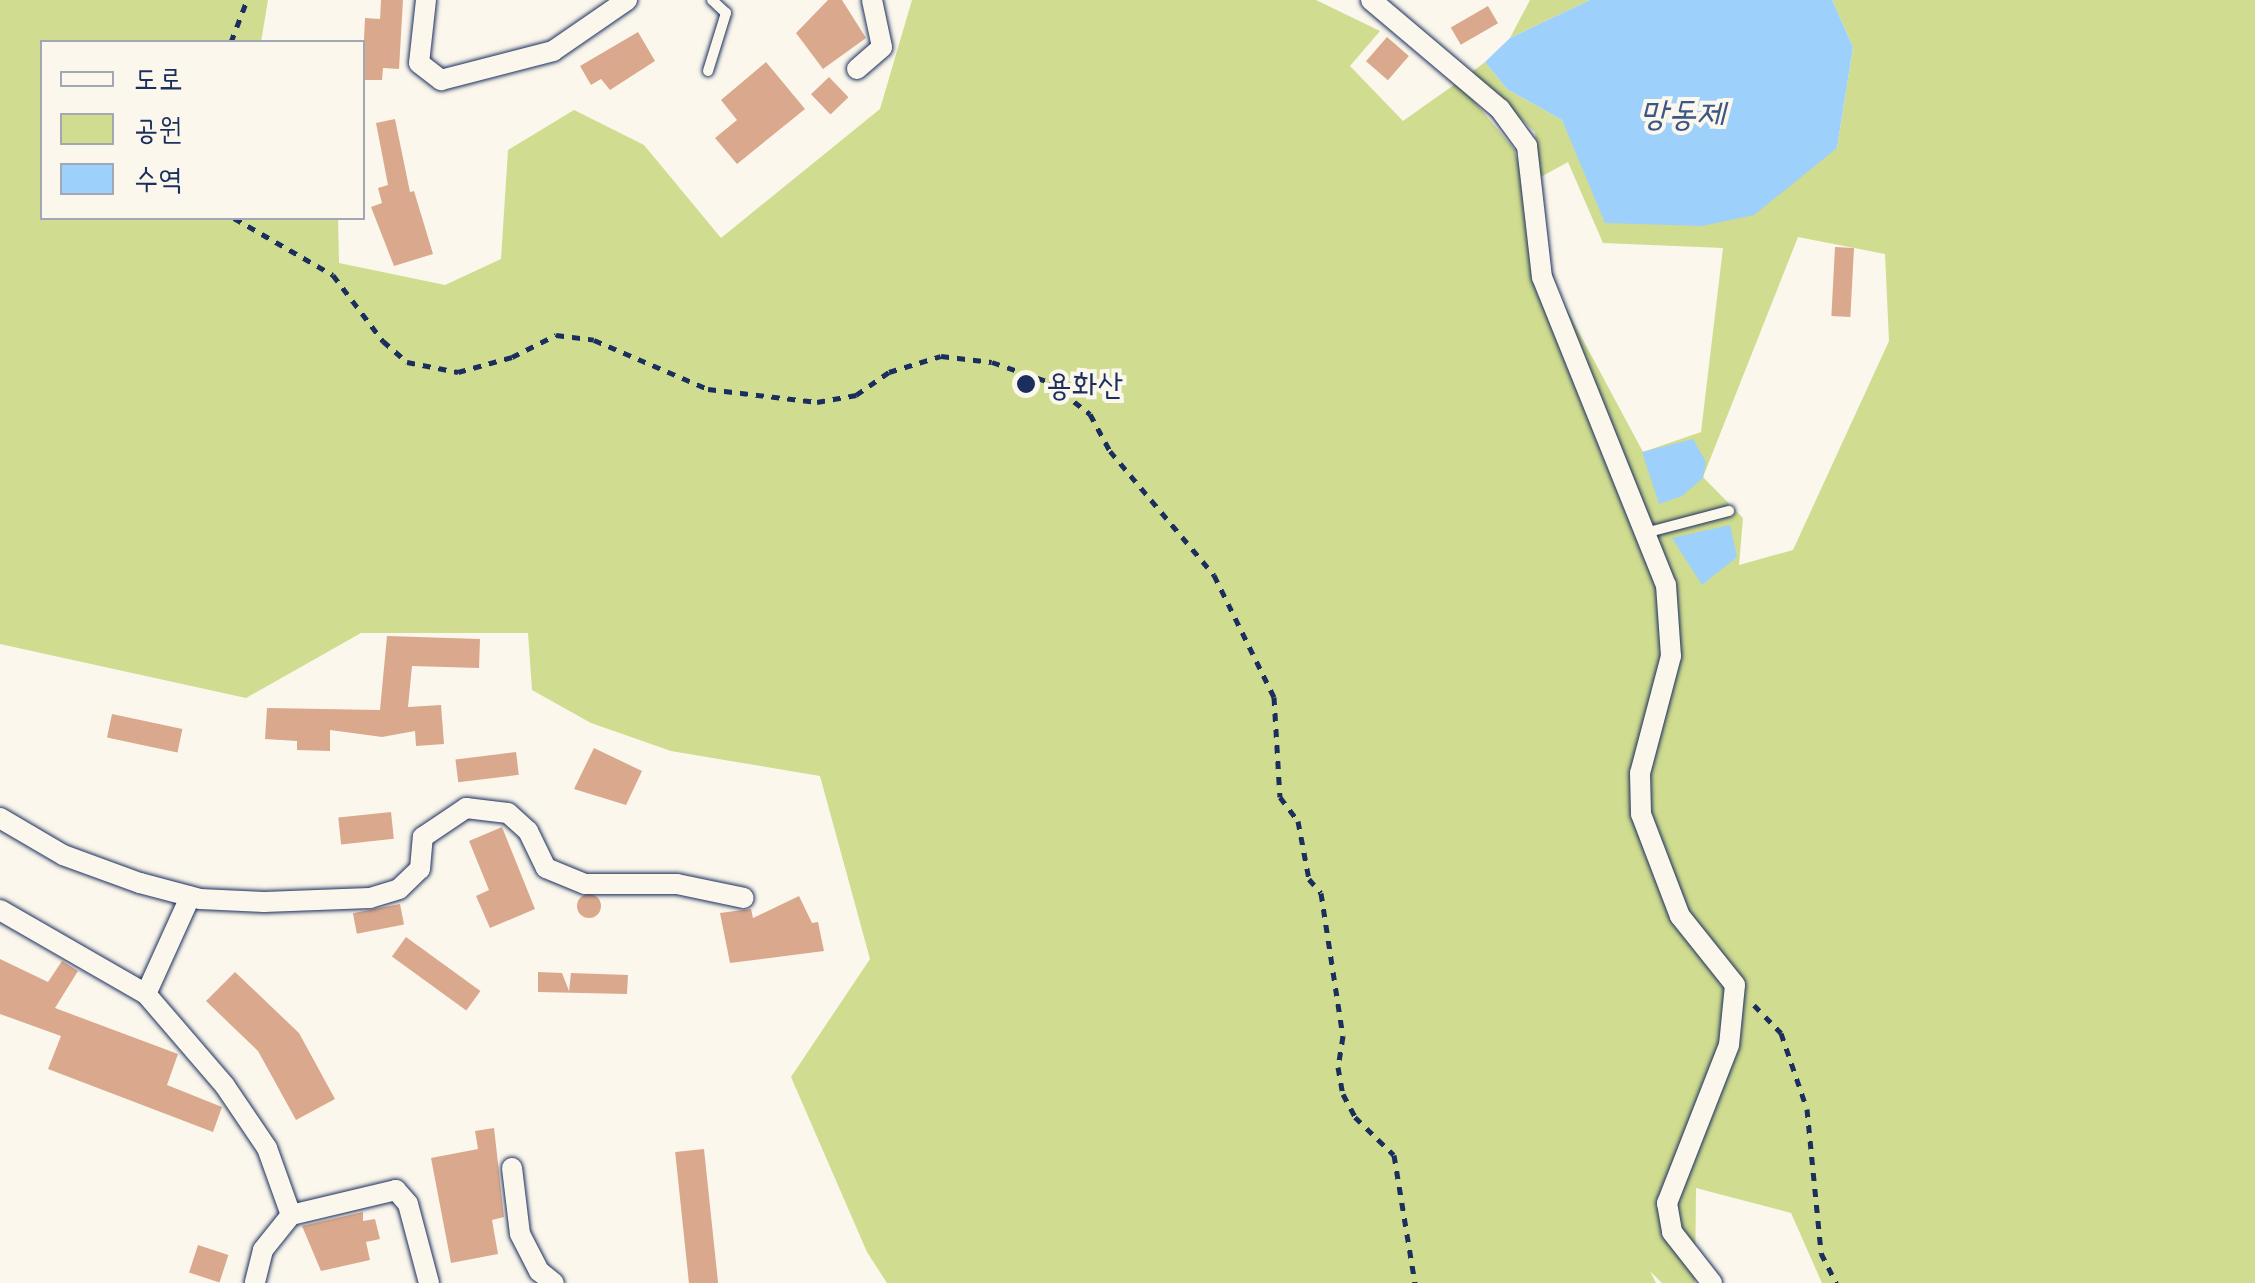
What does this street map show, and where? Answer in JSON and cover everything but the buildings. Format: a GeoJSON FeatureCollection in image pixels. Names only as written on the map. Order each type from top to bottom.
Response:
{"type":"FeatureCollection","features":[{"type":"Feature","properties":{"kind":"street"},"geometry":{"type":"LineString","coordinates":[[426,0],[418,64],[442,80],[552,51],[627,0]]}},
{"type":"Feature","properties":{"kind":"street"},"geometry":{"type":"LineString","coordinates":[[858,69],[882,47],[872,0]]}},
{"type":"Feature","properties":{"kind":"street"},"geometry":{"type":"LineString","coordinates":[[1371,0],[1500,110],[1527,146],[1542,277],[1666,585],[1671,656],[1640,772],[1641,814],[1680,916],[1735,985],[1729,1045],[1667,1203],[1672,1232],[1712,1283]]}},
{"type":"Feature","properties":{"kind":"street"},"geometry":{"type":"LineString","coordinates":[[0,818],[63,855],[190,897],[282,901],[370,898],[398,890],[420,869],[423,837],[466,808],[508,813],[528,831],[546,868],[585,884],[677,884],[744,898]]}},
{"type":"Feature","properties":{"kind":"street"},"geometry":{"type":"LineString","coordinates":[[146,994],[190,897]]}},
{"type":"Feature","properties":{"kind":"street"},"geometry":{"type":"LineString","coordinates":[[0,910],[146,994],[225,1086],[267,1148],[291,1215]]}},
{"type":"Feature","properties":{"kind":"street"},"geometry":{"type":"LineString","coordinates":[[512,1168],[520,1234],[538,1271],[554,1283]]}},
{"type":"Feature","properties":{"kind":"street"},"geometry":{"type":"LineString","coordinates":[[255,1283],[263,1250],[291,1215],[396,1190],[408,1204],[429,1283]]}},
{"type":"Feature","properties":{"kind":"lane"},"geometry":{"type":"LineString","coordinates":[[708,71],[726,13],[712,0]]}},
{"type":"Feature","properties":{"kind":"lane"},"geometry":{"type":"LineString","coordinates":[[1644,533],[1729,511]]}},
{"type":"Feature","properties":{"kind":"path"},"geometry":{"type":"LineString","coordinates":[[232,40],[247,0]]}},
{"type":"Feature","properties":{"kind":"path"},"geometry":{"type":"LineString","coordinates":[[237,220],[333,275],[382,341],[407,362],[458,372],[512,357],[556,335],[594,340],[708,388],[817,402],[856,395],[889,372],[941,356],[992,362],[1048,382],[1090,414],[1110,451],[1214,575],[1274,697],[1280,797],[1298,821],[1309,879],[1321,893],[1343,1036],[1338,1068],[1344,1094],[1355,1117],[1394,1155],[1415,1283]]}},
{"type":"Feature","properties":{"kind":"path"},"geometry":{"type":"LineString","coordinates":[[1735,985],[1781,1032],[1807,1109],[1821,1253],[1836,1283]]}},
{"type":"Feature","properties":{"kind":"green space"},"geometry":{"type":"Polygon","coordinates":[[[0,0],[268,0],[261,40],[40,40],[40,220],[338,220],[339,263],[445,285],[501,259],[508,150],[574,110],[644,145],[721,238],[880,109],[912,0],[1316,0],[1380,31],[1350,66],[1403,121],[1458,82],[1514,149],[1560,297],[1643,452],[1701,432],[1723,248],[1603,243],[1568,162],[1539,178],[1535,132],[1472,72],[1485,62],[1507,89],[1562,120],[1601,203],[1837,148],[1853,47],[1832,0],[2255,0],[2255,1283],[1822,1283],[1791,1213],[1696,1188],[1695,1283],[1662,1283],[1650,1271],[1656,1283],[887,1283],[867,1252],[791,1077],[870,959],[820,776],[671,751],[591,723],[532,690],[528,633],[361,633],[246,698],[0,644],[0,0]],[[1798,237],[1703,477],[1743,518],[1739,565],[1793,550],[1889,341],[1885,254],[1798,237]]]}},
{"type":"Feature","properties":{"kind":"green space"},"geometry":{"type":"Polygon","coordinates":[[[1530,0],[1590,0],[1510,38],[1530,0]]]}},
{"type":"Feature","properties":{"kind":"water","name":"망동제"},"geometry":{"type":"Polygon","coordinates":[[[1590,0],[1832,0],[1853,47],[1837,148],[1754,215],[1702,226],[1605,223],[1562,120],[1507,89],[1485,62],[1510,38],[1590,0]]]}},
{"type":"Feature","properties":{"kind":"water"},"geometry":{"type":"Polygon","coordinates":[[[1693,439],[1706,462],[1703,478],[1682,496],[1659,504],[1642,452],[1693,439]]]}},
{"type":"Feature","properties":{"kind":"water"},"geometry":{"type":"Polygon","coordinates":[[[1730,525],[1737,557],[1702,585],[1672,538],[1730,525]]]}},
{"type":"Feature","properties":{"kind":"place","name":"용화산"},"geometry":{"type":"Point","coordinates":[1026,384]}}]}
